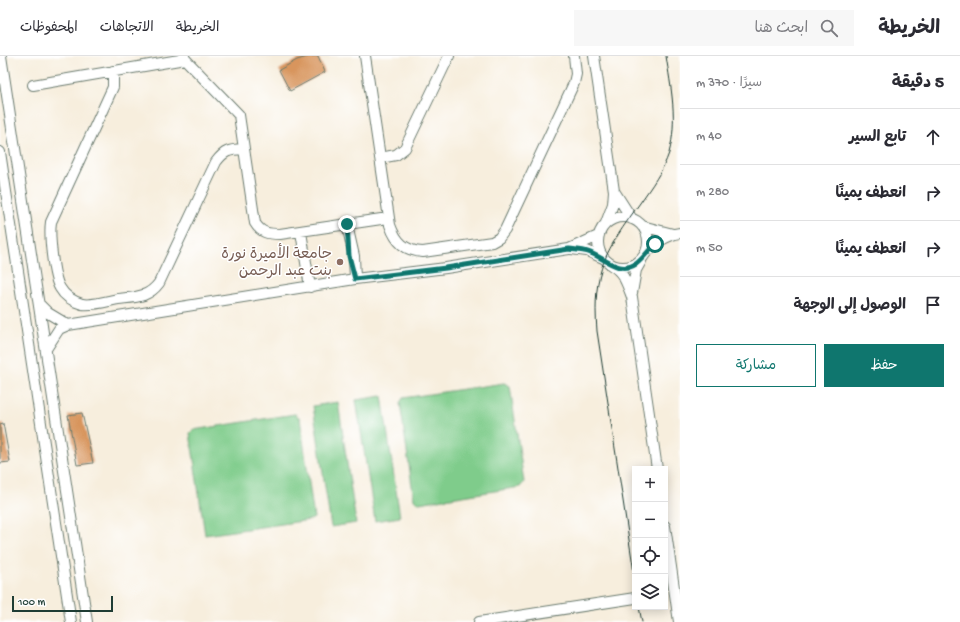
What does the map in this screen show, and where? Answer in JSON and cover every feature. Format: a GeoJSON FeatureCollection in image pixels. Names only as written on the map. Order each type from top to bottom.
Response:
{"type":"FeatureCollection","features":[{"type":"Feature","properties":{"kind":"street"},"geometry":{"type":"LineString","coordinates":[[1,56],[87,622]]}},
{"type":"Feature","properties":{"kind":"street"},"geometry":{"type":"LineString","coordinates":[[365,56],[388,218],[393,234],[398,242],[404,248],[422,252],[492,242],[499,238],[505,230],[574,83],[576,74],[574,56]]}},
{"type":"Feature","properties":{"kind":"street"},"geometry":{"type":"LineString","coordinates":[[380,158],[396,156],[405,148],[449,56]]}},
{"type":"Feature","properties":{"kind":"street"},"geometry":{"type":"LineString","coordinates":[[569,249],[598,236],[606,223],[613,204],[614,192],[594,56]]}},
{"type":"Feature","properties":{"kind":"street"},"geometry":{"type":"LineString","coordinates":[[33,85],[185,58],[239,115],[255,223],[260,231],[268,234],[301,232],[388,218]]}},
{"type":"Feature","properties":{"kind":"street"},"geometry":{"type":"LineString","coordinates":[[113,71],[113,87],[51,222],[49,232],[56,279],[59,287],[69,299],[83,304],[142,296],[152,292],[159,283],[216,162],[222,154],[230,150],[244,149]]}},
{"type":"Feature","properties":{"kind":"street"},"geometry":{"type":"LineString","coordinates":[[0,152],[71,622]]}},
{"type":"Feature","properties":{"kind":"street"},"geometry":{"type":"LineString","coordinates":[[614,192],[632,218],[642,226],[676,233]]}},
{"type":"Feature","properties":{"kind":"street"},"geometry":{"type":"LineString","coordinates":[[606,223],[619,217],[632,218]]}},
{"type":"Feature","properties":{"kind":"street"},"geometry":{"type":"LineString","coordinates":[[347,224],[349,256],[355,279]]}},
{"type":"Feature","properties":{"kind":"street"},"geometry":{"type":"LineString","coordinates":[[632,297],[636,270],[643,257],[648,240],[642,226]]}},
{"type":"Feature","properties":{"kind":"street"},"geometry":{"type":"LineString","coordinates":[[301,232],[310,287]]}},
{"type":"Feature","properties":{"kind":"street"},"geometry":{"type":"LineString","coordinates":[[611,265],[627,267],[643,257],[655,244],[676,233]]}},
{"type":"Feature","properties":{"kind":"street"},"geometry":{"type":"LineString","coordinates":[[598,236],[599,251],[603,258]]}},
{"type":"Feature","properties":{"kind":"street"},"geometry":{"type":"LineString","coordinates":[[46,349],[59,328],[68,325],[355,279],[446,268],[569,249],[587,251],[603,258],[620,270],[632,297],[657,466]]}},
{"type":"Feature","properties":{"kind":"street"},"geometry":{"type":"LineString","coordinates":[[39,304],[48,313],[68,325]]}},
{"type":"Feature","properties":{"kind":"street"},"geometry":{"type":"LineString","coordinates":[[666,538],[670,592],[680,622]]}},
{"type":"Feature","properties":{"kind":"street"},"geometry":{"type":"LineString","coordinates":[[479,622],[632,598]]}},
{"type":"Feature","properties":{"kind":"green space"},"geometry":{"type":"Polygon","coordinates":[[[504,383],[510,386],[524,482],[520,487],[419,503],[414,500],[400,403],[403,398],[504,383]]]}},
{"type":"Feature","properties":{"kind":"green space"},"geometry":{"type":"Polygon","coordinates":[[[382,396],[400,517],[375,521],[356,400],[382,396]]]}},
{"type":"Feature","properties":{"kind":"green space"},"geometry":{"type":"Polygon","coordinates":[[[338,402],[356,523],[331,527],[313,406],[338,402]]]}},
{"type":"Feature","properties":{"kind":"green space"},"geometry":{"type":"Polygon","coordinates":[[[295,414],[300,418],[314,518],[310,520],[205,535],[190,433],[193,430],[295,414]]]}},
{"type":"Feature","properties":{"kind":"building"},"geometry":{"type":"Polygon","coordinates":[[[311,56],[318,56],[325,72],[290,91],[279,70],[297,60],[311,56]]]}},
{"type":"Feature","properties":{"kind":"building"},"geometry":{"type":"Polygon","coordinates":[[[82,413],[93,463],[77,465],[68,415],[82,413]]]}},
{"type":"Feature","properties":{"kind":"building"},"geometry":{"type":"Polygon","coordinates":[[[3,423],[10,462],[0,463],[0,424],[3,423]]]}},
{"type":"Feature","properties":{"kind":"tram line"},"geometry":{"type":"LineString","coordinates":[[634,574],[597,331],[597,292],[599,276],[610,248],[656,179],[669,153],[672,141],[673,104],[666,56]]}},
{"type":"Feature","properties":{"kind":"tram line"},"geometry":{"type":"LineString","coordinates":[[640,610],[642,622]]}},
{"type":"Feature","properties":{"kind":"place","name":"جامعة الأميرة نورة بنت عبد الرحمن"},"geometry":{"type":"Point","coordinates":[340,262]}},
{"type":"Feature","properties":{"kind":"route"},"geometry":{"type":"LineString","coordinates":[[347,224],[349,256],[355,279],[446,268],[569,249],[587,251],[603,258],[611,265],[627,267],[634,265],[641,260],[655,244]]}}]}
